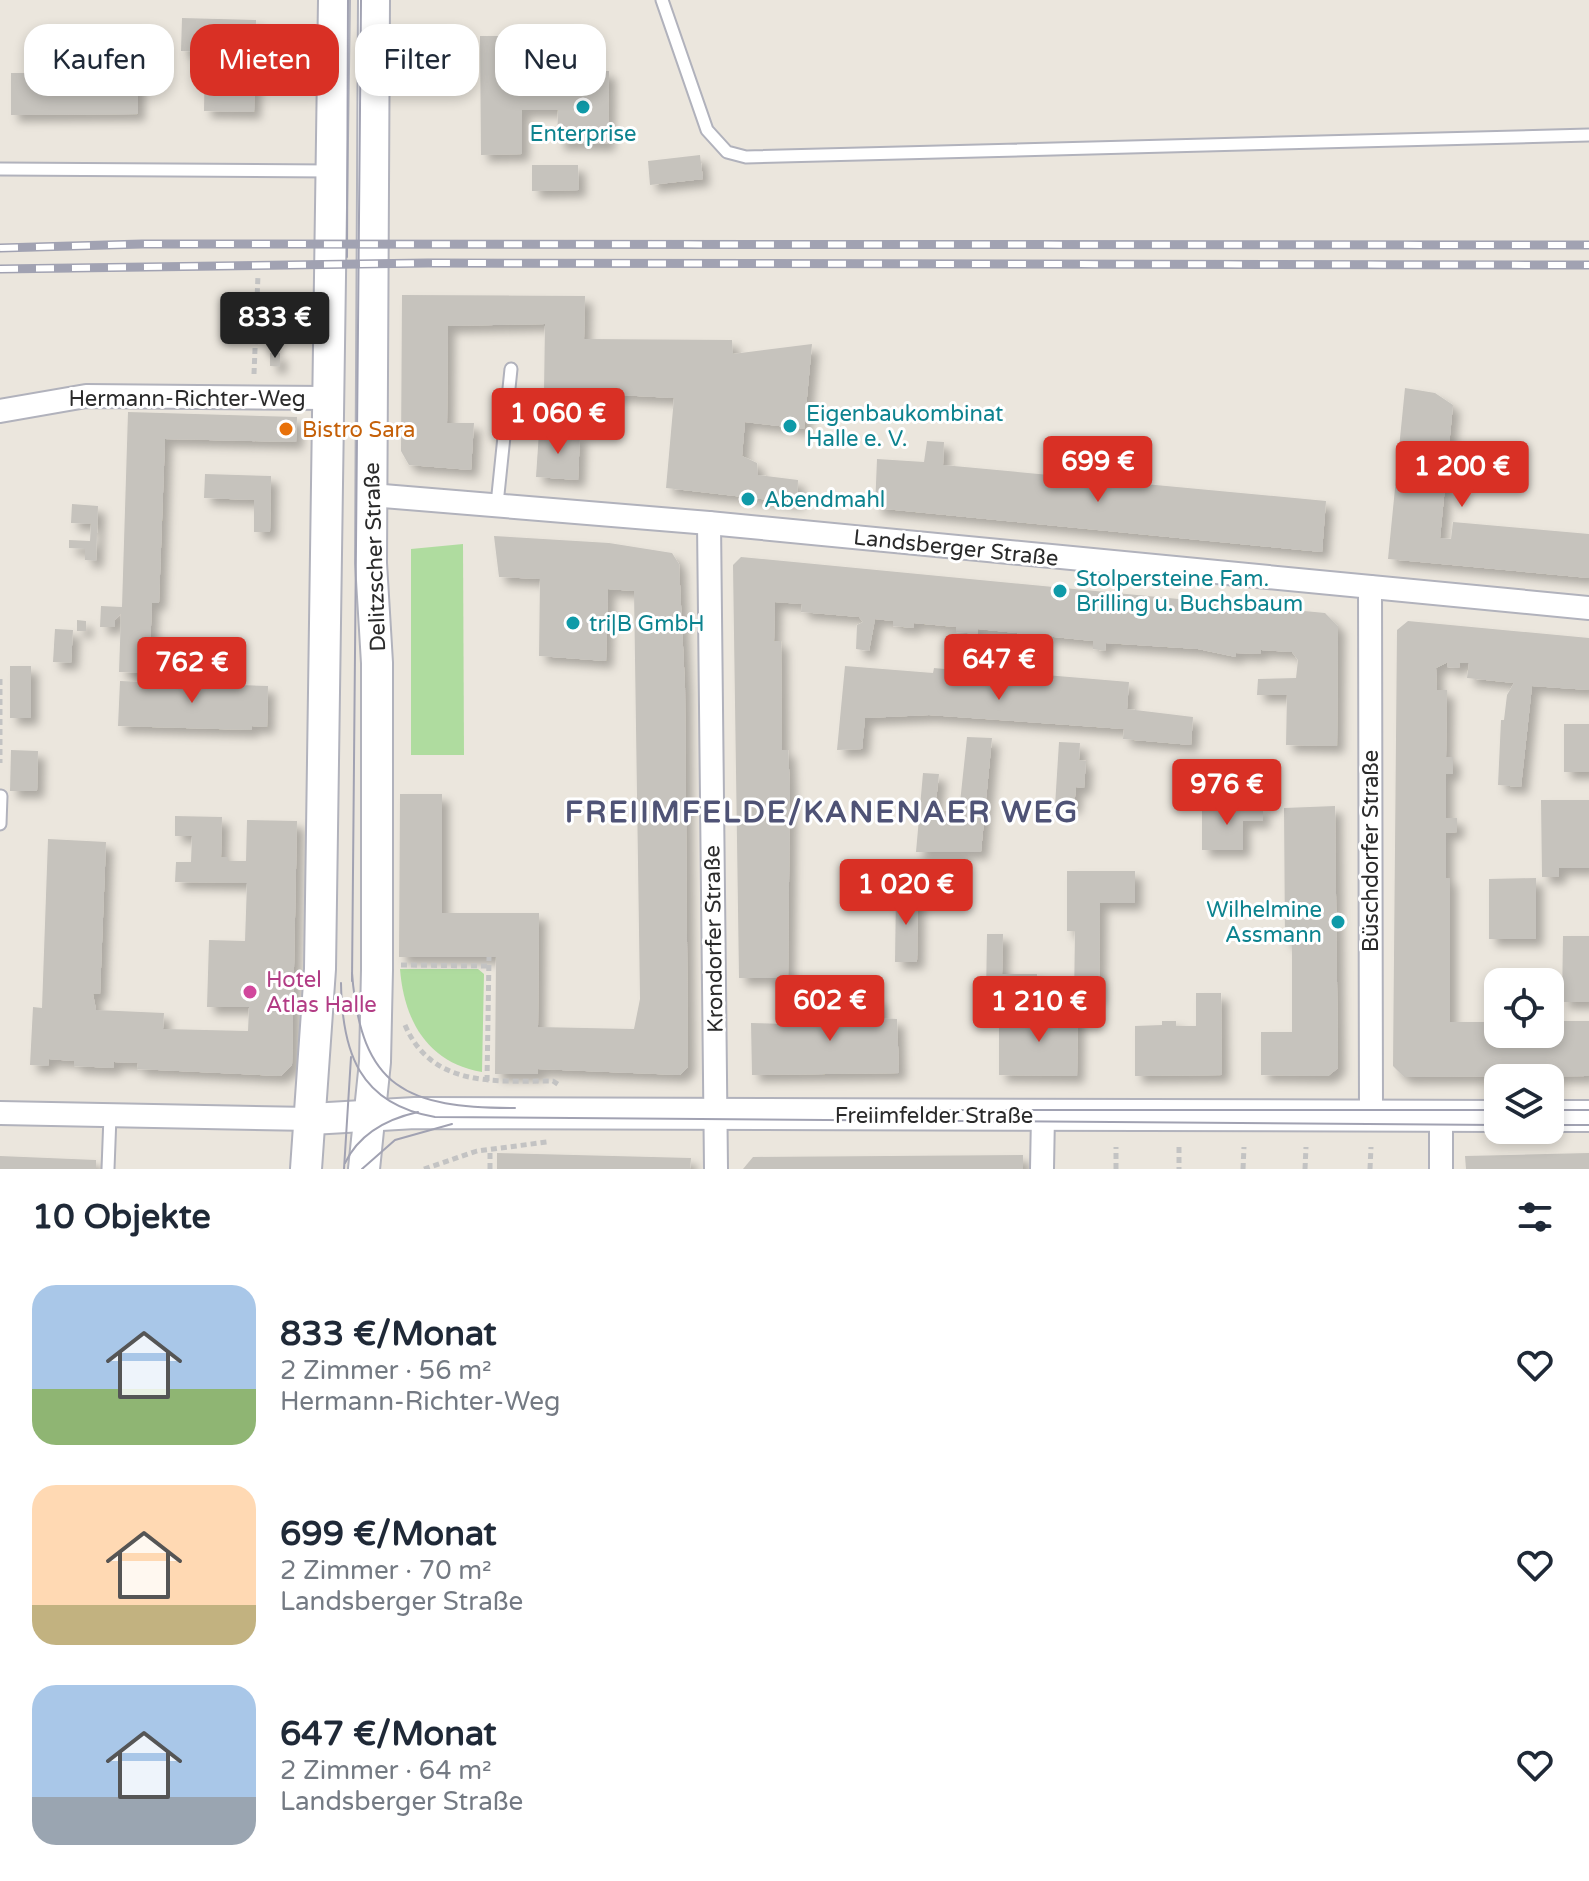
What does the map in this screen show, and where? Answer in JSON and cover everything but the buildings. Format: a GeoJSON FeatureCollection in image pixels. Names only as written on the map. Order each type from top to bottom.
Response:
{"type":"FeatureCollection","features":[{"type":"Feature","properties":{"kind":"main road","name":"Delitzscher Straße"},"geometry":{"type":"LineString","coordinates":[[306,1169],[320,969],[334,0]]}},
{"type":"Feature","properties":{"kind":"main road","name":"Delitzscher Straße"},"geometry":{"type":"LineString","coordinates":[[364,1169],[371,1114],[377,970],[378,696],[371,495],[374,0]]}},
{"type":"Feature","properties":{"kind":"main road"},"geometry":{"type":"LineString","coordinates":[[311,1119],[371,1114]]}},
{"type":"Feature","properties":{"kind":"main road","name":"Freiimfelder Straße"},"geometry":{"type":"LineString","coordinates":[[371,1114],[1484,1116]]}},
{"type":"Feature","properties":{"kind":"main road"},"geometry":{"type":"LineString","coordinates":[[1564,1116],[1589,1116]]}},
{"type":"Feature","properties":{"kind":"street","name":"Hermann-Richter-Weg"},"geometry":{"type":"LineString","coordinates":[[0,411],[86,396],[328,398]]}},
{"type":"Feature","properties":{"kind":"street","name":"Landsberger Straße"},"geometry":{"type":"LineString","coordinates":[[371,495],[709,523],[1589,608]]}},
{"type":"Feature","properties":{"kind":"street","name":"Krondorfer Straße"},"geometry":{"type":"LineString","coordinates":[[709,523],[716,1169]]}},
{"type":"Feature","properties":{"kind":"street","name":"Büschdorfer Straße"},"geometry":{"type":"LineString","coordinates":[[1370,587],[1371,1115]]}},
{"type":"Feature","properties":{"kind":"street"},"geometry":{"type":"LineString","coordinates":[[0,1113],[311,1119]]}},
{"type":"Feature","properties":{"kind":"street"},"geometry":{"type":"LineString","coordinates":[[1042,1169],[1043,1115]]}},
{"type":"Feature","properties":{"kind":"street"},"geometry":{"type":"LineString","coordinates":[[1441,1116],[1441,1169]]}},
{"type":"Feature","properties":{"kind":"lane"},"geometry":{"type":"LineString","coordinates":[[662,0],[707,130],[727,152],[746,157],[1589,135]]}},
{"type":"Feature","properties":{"kind":"lane"},"geometry":{"type":"LineString","coordinates":[[0,169],[332,171]]}},
{"type":"Feature","properties":{"kind":"lane"},"geometry":{"type":"LineString","coordinates":[[497,504],[511,369]]}},
{"type":"Feature","properties":{"kind":"lane"},"geometry":{"type":"LineString","coordinates":[[0,824],[1,796]]}},
{"type":"Feature","properties":{"kind":"lane"},"geometry":{"type":"LineString","coordinates":[[108,1169],[110,1116]]}},
{"type":"Feature","properties":{"kind":"path"},"geometry":{"type":"LineString","coordinates":[[253,397],[258,275]]}},
{"type":"Feature","properties":{"kind":"path"},"geometry":{"type":"LineString","coordinates":[[0,679],[0,763]]}},
{"type":"Feature","properties":{"kind":"path"},"geometry":{"type":"LineString","coordinates":[[487,1081],[489,957]]}},
{"type":"Feature","properties":{"kind":"path"},"geometry":{"type":"LineString","coordinates":[[391,965],[488,966]]}},
{"type":"Feature","properties":{"kind":"path"},"geometry":{"type":"LineString","coordinates":[[403,1020],[411,1040],[432,1062],[454,1074],[487,1081],[553,1081]]}},
{"type":"Feature","properties":{"kind":"path"},"geometry":{"type":"LineString","coordinates":[[424,1169],[490,1149],[541,1145]]}},
{"type":"Feature","properties":{"kind":"path"},"geometry":{"type":"LineString","coordinates":[[1116,1147],[1116,1169]]}},
{"type":"Feature","properties":{"kind":"path"},"geometry":{"type":"LineString","coordinates":[[1179,1147],[1179,1169]]}},
{"type":"Feature","properties":{"kind":"path"},"geometry":{"type":"LineString","coordinates":[[1243,1169],[1244,1147]]}},
{"type":"Feature","properties":{"kind":"path"},"geometry":{"type":"LineString","coordinates":[[1305,1169],[1306,1147]]}},
{"type":"Feature","properties":{"kind":"path"},"geometry":{"type":"LineString","coordinates":[[1370,1169],[1371,1147]]}},
{"type":"Feature","properties":{"kind":"path"},"geometry":{"type":"LineString","coordinates":[[490,1149],[490,1169]]}},
{"type":"Feature","properties":{"kind":"green space"},"geometry":{"type":"Polygon","coordinates":[[[463,544],[464,755],[411,755],[411,549],[463,544]]]}},
{"type":"Feature","properties":{"kind":"green space"},"geometry":{"type":"Polygon","coordinates":[[[400,969],[478,969],[484,974],[482,1072],[447,1059],[422,1037],[407,1006],[400,969]]]}},
{"type":"Feature","properties":{"kind":"tram line"},"geometry":{"type":"LineString","coordinates":[[347,257],[348,0]]}},
{"type":"Feature","properties":{"kind":"tram line"},"geometry":{"type":"LineString","coordinates":[[352,981],[361,0]]}},
{"type":"Feature","properties":{"kind":"tram line"},"geometry":{"type":"LineString","coordinates":[[352,973],[357,1012],[366,1043],[379,1067],[396,1084],[418,1096],[445,1103],[515,1108]]}},
{"type":"Feature","properties":{"kind":"tram line"},"geometry":{"type":"LineString","coordinates":[[341,983],[345,1031],[360,1071],[372,1087],[388,1100],[435,1117],[1484,1125]]}},
{"type":"Feature","properties":{"kind":"tram line"},"geometry":{"type":"LineString","coordinates":[[344,1169],[351,1057]]}},
{"type":"Feature","properties":{"kind":"tram line"},"geometry":{"type":"LineString","coordinates":[[875,1110],[1484,1110]]}},
{"type":"Feature","properties":{"kind":"tram line"},"geometry":{"type":"LineString","coordinates":[[1564,1110],[1589,1110]]}},
{"type":"Feature","properties":{"kind":"tram line"},"geometry":{"type":"LineString","coordinates":[[345,1163],[358,1144],[375,1129],[418,1112]]}},
{"type":"Feature","properties":{"kind":"tram line"},"geometry":{"type":"LineString","coordinates":[[362,1169],[395,1140],[452,1124]]}},
{"type":"Feature","properties":{"kind":"tram line"},"geometry":{"type":"LineString","coordinates":[[1564,1125],[1589,1125]]}},
{"type":"Feature","properties":{"kind":"railway"},"geometry":{"type":"LineString","coordinates":[[0,248],[142,244],[1589,245]]}},
{"type":"Feature","properties":{"kind":"railway"},"geometry":{"type":"LineString","coordinates":[[0,269],[428,263],[1589,265]]}},
{"type":"Feature","properties":{"kind":"place","name":"Enterprise"},"geometry":{"type":"Point","coordinates":[583,107]}},
{"type":"Feature","properties":{"kind":"place","name":"Eigenbaukombinat Halle e. V."},"geometry":{"type":"Point","coordinates":[790,426]}},
{"type":"Feature","properties":{"kind":"place","name":"Bistro Sara"},"geometry":{"type":"Point","coordinates":[286,429]}},
{"type":"Feature","properties":{"kind":"place","name":"Abendmahl"},"geometry":{"type":"Point","coordinates":[748,499]}},
{"type":"Feature","properties":{"kind":"place","name":"Stolpersteine Fam. Brilling u. Buchsbaum"},"geometry":{"type":"Point","coordinates":[1060,591]}},
{"type":"Feature","properties":{"kind":"place","name":"tri|B GmbH"},"geometry":{"type":"Point","coordinates":[573,623]}},
{"type":"Feature","properties":{"kind":"place","name":"Wilhelmine Assmann"},"geometry":{"type":"Point","coordinates":[1338,922]}},
{"type":"Feature","properties":{"kind":"place","name":"Hotel Atlas Halle"},"geometry":{"type":"Point","coordinates":[250,992]}},
{"type":"Feature","properties":{"kind":"district","name":"FREIIMFELDE/KANENAER WEG"},"geometry":{"type":"Point","coordinates":[822,812]}}]}
